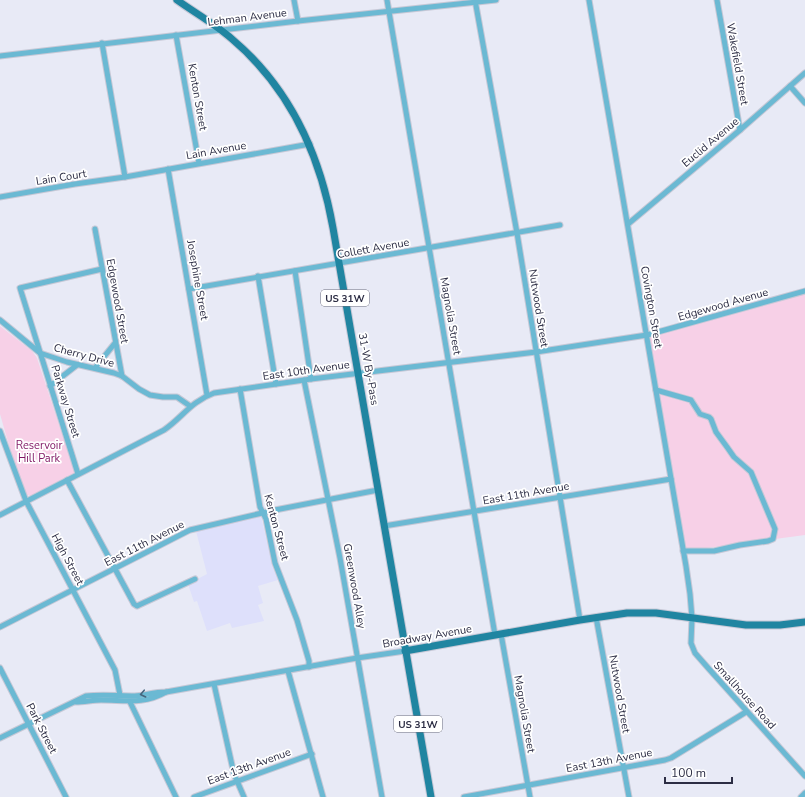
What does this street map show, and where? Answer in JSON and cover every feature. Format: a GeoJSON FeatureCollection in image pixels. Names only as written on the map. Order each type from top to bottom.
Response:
{"type":"FeatureCollection","features":[{"type":"Feature","properties":{"kind":"main road","name":"31-W By-Pass"},"geometry":{"type":"LineString","coordinates":[[177,0],[220,30],[249,55],[272,82],[292,110],[310,144],[323,184],[331,218],[431,797]]}},
{"type":"Feature","properties":{"kind":"main road","name":"Broadway Avenue"},"geometry":{"type":"LineString","coordinates":[[405,651],[596,617],[627,613],[643,613],[761,626],[805,622]]}},
{"type":"Feature","properties":{"kind":"street"},"geometry":{"type":"LineString","coordinates":[[294,0],[298,21]]}},
{"type":"Feature","properties":{"kind":"street","name":"Magnolia Street"},"geometry":{"type":"LineString","coordinates":[[387,0],[474,512],[530,797]]}},
{"type":"Feature","properties":{"kind":"street","name":"Lehman Avenue"},"geometry":{"type":"LineString","coordinates":[[0,56],[102,43],[389,12],[475,1],[496,0]]}},
{"type":"Feature","properties":{"kind":"street","name":"Covington Street"},"geometry":{"type":"LineString","coordinates":[[589,0],[671,478],[690,594],[692,618]]}},
{"type":"Feature","properties":{"kind":"street","name":"Wakefield Street"},"geometry":{"type":"LineString","coordinates":[[717,0],[740,130]]}},
{"type":"Feature","properties":{"kind":"street","name":"Nutwood Street"},"geometry":{"type":"LineString","coordinates":[[475,1],[517,233],[580,620]]}},
{"type":"Feature","properties":{"kind":"street","name":"Kenton Street"},"geometry":{"type":"LineString","coordinates":[[176,35],[199,163]]}},
{"type":"Feature","properties":{"kind":"street"},"geometry":{"type":"LineString","coordinates":[[102,43],[125,177]]}},
{"type":"Feature","properties":{"kind":"street","name":"Euclid Avenue"},"geometry":{"type":"LineString","coordinates":[[628,224],[805,73]]}},
{"type":"Feature","properties":{"kind":"street"},"geometry":{"type":"LineString","coordinates":[[790,86],[805,103]]}},
{"type":"Feature","properties":{"kind":"street","name":"Lain Avenue"},"geometry":{"type":"LineString","coordinates":[[125,177],[310,144]]}},
{"type":"Feature","properties":{"kind":"street","name":"Josephine Street"},"geometry":{"type":"LineString","coordinates":[[168,169],[207,395]]}},
{"type":"Feature","properties":{"kind":"street","name":"Lain Court"},"geometry":{"type":"LineString","coordinates":[[0,197],[125,177]]}},
{"type":"Feature","properties":{"kind":"street","name":"Collett Avenue"},"geometry":{"type":"LineString","coordinates":[[189,289],[560,225]]}},
{"type":"Feature","properties":{"kind":"street","name":"Edgewood Street"},"geometry":{"type":"LineString","coordinates":[[95,229],[122,376]]}},
{"type":"Feature","properties":{"kind":"street","name":"Parkway Street"},"geometry":{"type":"LineString","coordinates":[[78,474],[20,287],[102,269]]}},
{"type":"Feature","properties":{"kind":"street"},"geometry":{"type":"LineString","coordinates":[[295,270],[311,379]]}},
{"type":"Feature","properties":{"kind":"street"},"geometry":{"type":"LineString","coordinates":[[258,276],[276,384]]}},
{"type":"Feature","properties":{"kind":"street","name":"Edgewood Avenue"},"geometry":{"type":"LineString","coordinates":[[647,335],[805,291]]}},
{"type":"Feature","properties":{"kind":"street","name":"Cherry Drive"},"geometry":{"type":"LineString","coordinates":[[0,320],[40,353],[77,365],[95,368],[122,376],[150,395],[177,397],[190,406]]}},
{"type":"Feature","properties":{"kind":"street","name":"East 10th Avenue"},"geometry":{"type":"LineString","coordinates":[[0,515],[164,430],[173,424],[190,406],[207,395],[222,391],[536,352],[647,335]]}},
{"type":"Feature","properties":{"kind":"street"},"geometry":{"type":"LineString","coordinates":[[95,368],[115,343]]}},
{"type":"Feature","properties":{"kind":"street"},"geometry":{"type":"LineString","coordinates":[[50,386],[77,365]]}},
{"type":"Feature","properties":{"kind":"street","name":"Greenwood Alley"},"geometry":{"type":"LineString","coordinates":[[304,380],[348,599],[382,797]]}},
{"type":"Feature","properties":{"kind":"street","name":"Kenton Street"},"geometry":{"type":"LineString","coordinates":[[240,389],[260,507],[263,513],[272,552],[297,620],[309,661],[309,667]]}},
{"type":"Feature","properties":{"kind":"street"},"geometry":{"type":"LineString","coordinates":[[656,390],[690,400],[694,403],[700,414],[712,419],[716,432],[726,447],[734,457],[751,472],[775,529],[773,538],[768,541],[714,551],[683,551]]}},
{"type":"Feature","properties":{"kind":"street","name":"High Street"},"geometry":{"type":"LineString","coordinates":[[0,431],[26,501],[115,670],[120,695]]}},
{"type":"Feature","properties":{"kind":"street","name":"East 11th Avenue"},"geometry":{"type":"LineString","coordinates":[[384,526],[671,478]]}},
{"type":"Feature","properties":{"kind":"street"},"geometry":{"type":"LineString","coordinates":[[67,480],[114,569],[132,601],[137,606],[195,578]]}},
{"type":"Feature","properties":{"kind":"street","name":"East 11th Avenue"},"geometry":{"type":"LineString","coordinates":[[0,627],[190,530],[263,513],[378,490]]}},
{"type":"Feature","properties":{"kind":"street","name":"Nutwood Street"},"geometry":{"type":"LineString","coordinates":[[596,617],[628,797]]}},
{"type":"Feature","properties":{"kind":"street","name":"Smallhouse Road"},"geometry":{"type":"LineString","coordinates":[[692,618],[691,643],[695,653],[746,712],[805,776]]}},
{"type":"Feature","properties":{"kind":"street","name":"Broadway Avenue"},"geometry":{"type":"LineString","coordinates":[[0,738],[86,696],[98,694],[136,696],[155,692],[166,692],[357,658],[405,651]]}},
{"type":"Feature","properties":{"kind":"street","name":"Park Street"},"geometry":{"type":"LineString","coordinates":[[0,668],[66,797]]}},
{"type":"Feature","properties":{"kind":"street"},"geometry":{"type":"LineString","coordinates":[[288,671],[323,797]]}},
{"type":"Feature","properties":{"kind":"street"},"geometry":{"type":"LineString","coordinates":[[214,684],[236,782],[244,797]]}},
{"type":"Feature","properties":{"kind":"street","name":"Broadway Avenue"},"geometry":{"type":"LineString","coordinates":[[73,703],[99,700],[137,702],[157,698],[166,692]]}},
{"type":"Feature","properties":{"kind":"street"},"geometry":{"type":"LineString","coordinates":[[130,702],[176,797]]}},
{"type":"Feature","properties":{"kind":"street","name":"East 13th Avenue"},"geometry":{"type":"LineString","coordinates":[[464,797],[649,764],[671,758],[746,712]]}},
{"type":"Feature","properties":{"kind":"street","name":"East 13th Avenue"},"geometry":{"type":"LineString","coordinates":[[194,797],[312,754]]}},
{"type":"Feature","properties":{"kind":"street"},"geometry":{"type":"LineString","coordinates":[[801,797],[805,793]]}},
{"type":"Feature","properties":{"kind":"shaded area"},"geometry":{"type":"Polygon","coordinates":[[[261,516],[273,568],[278,580],[258,586],[263,603],[258,605],[264,621],[232,628],[230,623],[207,631],[197,601],[194,602],[188,584],[207,574],[196,531],[261,516]]]}},
{"type":"Feature","properties":{"kind":"green space"},"geometry":{"type":"Polygon","coordinates":[[[805,293],[805,535],[683,551],[647,335],[805,293]]]}},
{"type":"Feature","properties":{"kind":"green space","name":"Reservoir Hill Park"},"geometry":{"type":"Polygon","coordinates":[[[0,326],[32,351],[37,358],[74,470],[74,473],[31,496],[27,495],[21,483],[0,414],[0,326]]]}}]}
